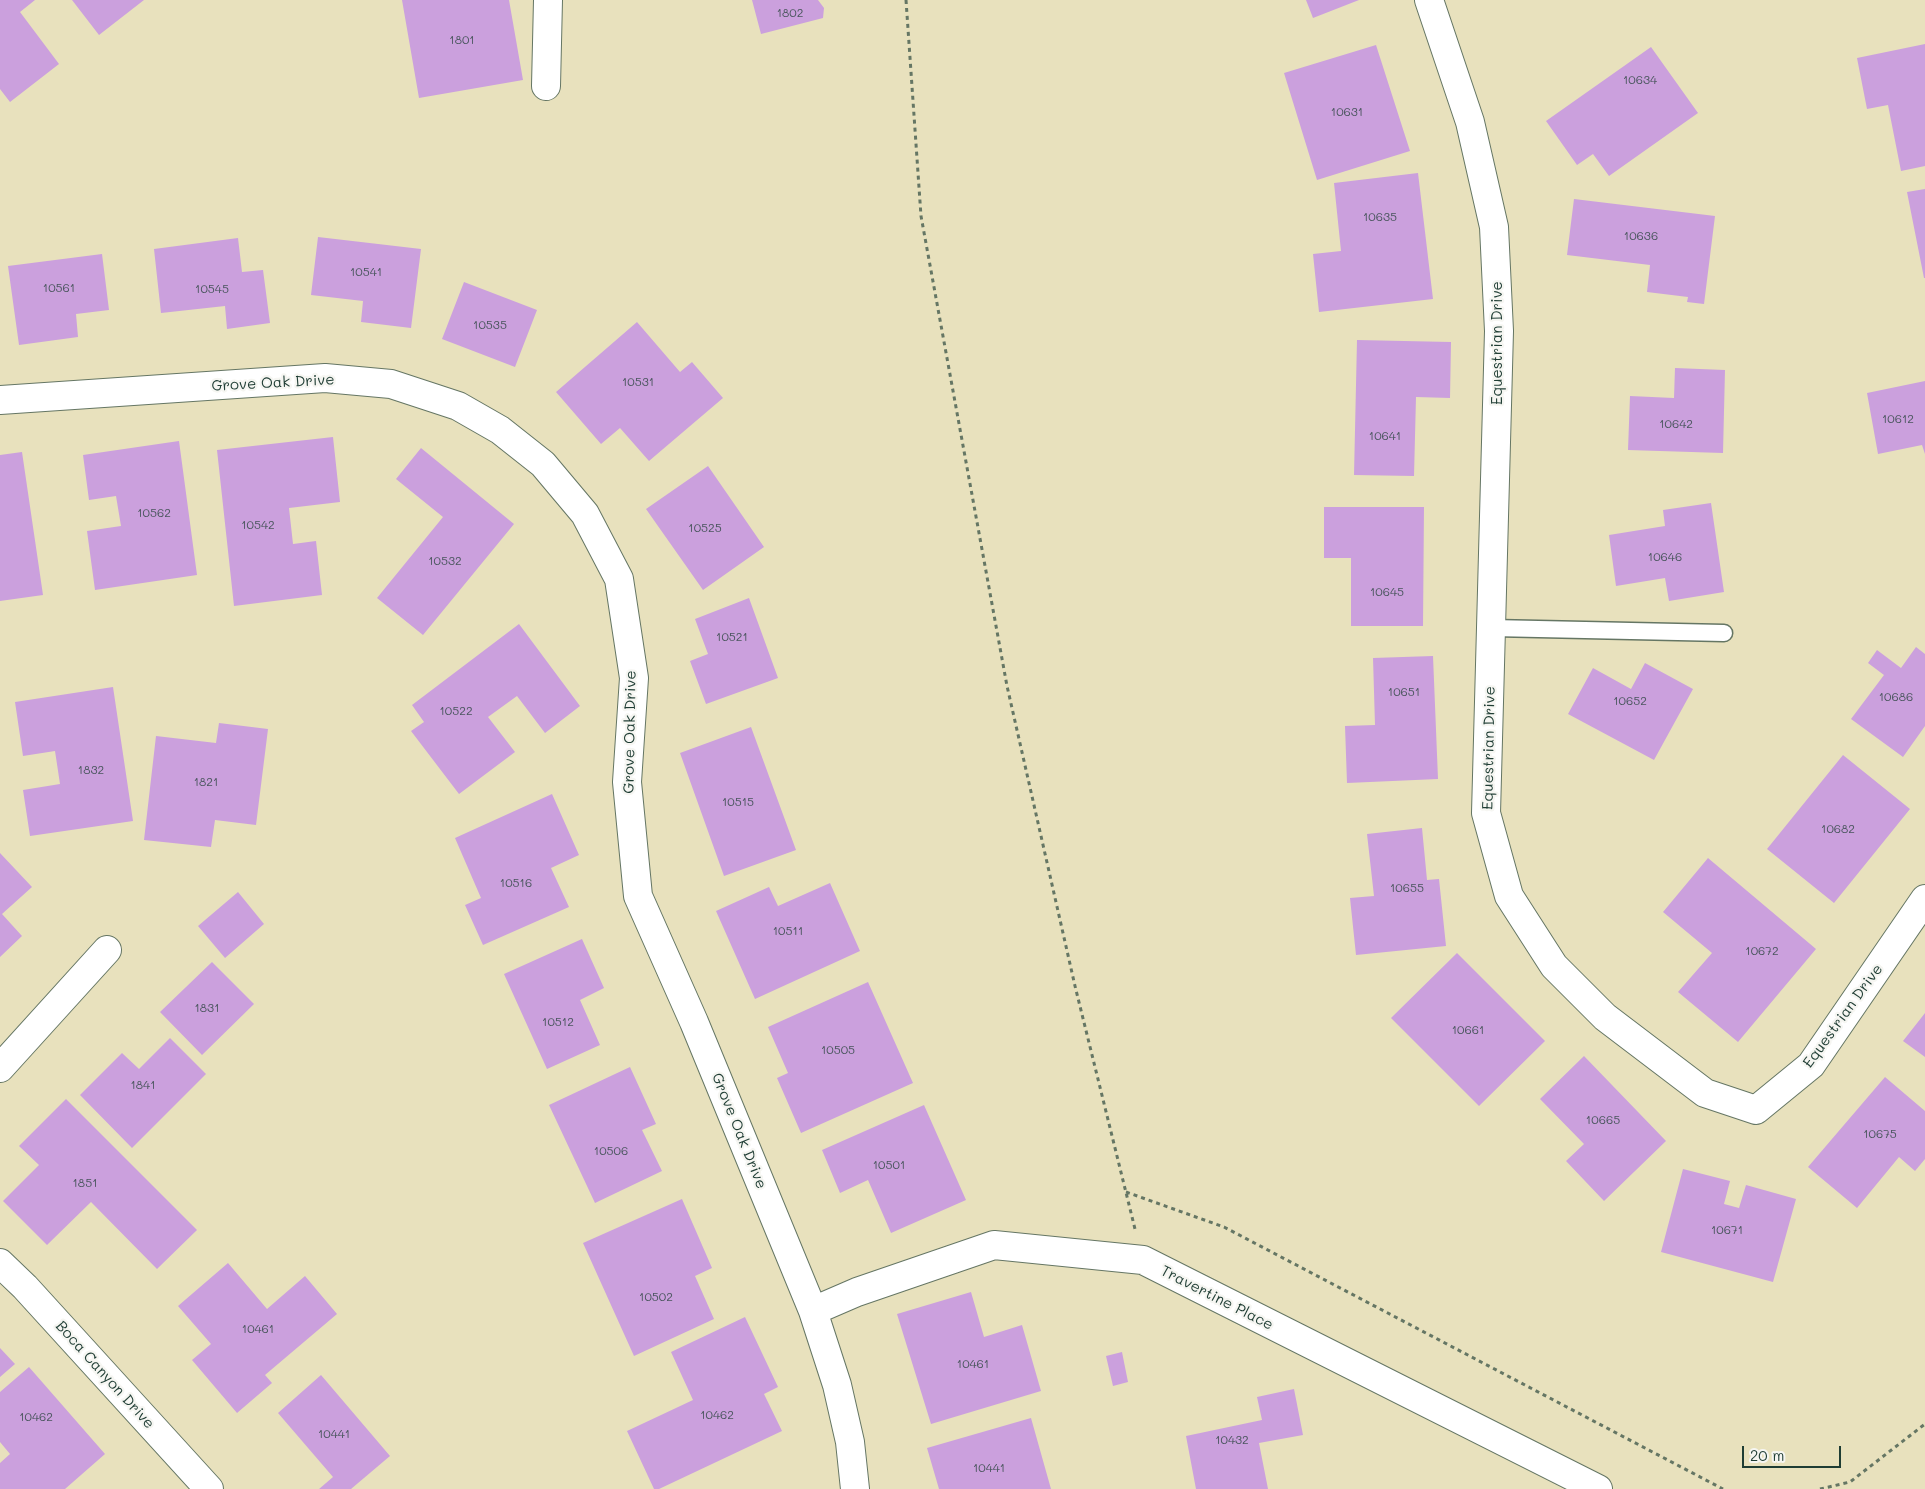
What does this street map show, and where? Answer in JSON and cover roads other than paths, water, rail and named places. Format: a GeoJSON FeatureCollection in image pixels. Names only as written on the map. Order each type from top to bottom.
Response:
{"type":"FeatureCollection","features":[{"type":"Feature","properties":{"kind":"street"},"geometry":{"type":"LineString","coordinates":[[546,86],[548,0]]}},
{"type":"Feature","properties":{"kind":"street","name":"Equestrian Drive"},"geometry":{"type":"LineString","coordinates":[[1429,0],[1470,122],[1494,227],[1499,331],[1486,813],[1509,896],[1554,966],[1605,1017],[1705,1094],[1756,1110],[1811,1066],[1925,899]]}},
{"type":"Feature","properties":{"kind":"street","name":"Grove Oak Drive"},"geometry":{"type":"LineString","coordinates":[[0,400],[325,378],[392,384],[458,406],[500,430],[544,464],[585,514],[618,579],[634,678],[628,782],[638,896],[694,1022],[813,1311],[837,1385],[850,1442],[856,1489]]}},
{"type":"Feature","properties":{"kind":"street"},"geometry":{"type":"LineString","coordinates":[[0,1068],[107,950]]}},
{"type":"Feature","properties":{"kind":"street","name":"Travertine Place"},"geometry":{"type":"LineString","coordinates":[[813,1311],[857,1292],[994,1244],[1143,1260],[1598,1489]]}},
{"type":"Feature","properties":{"kind":"street","name":"Boca Canyon Drive"},"geometry":{"type":"LineString","coordinates":[[0,1263],[25,1287],[209,1489]]}},
{"type":"Feature","properties":{"kind":"lane"},"geometry":{"type":"LineString","coordinates":[[1492,628],[1724,633]]}}]}
